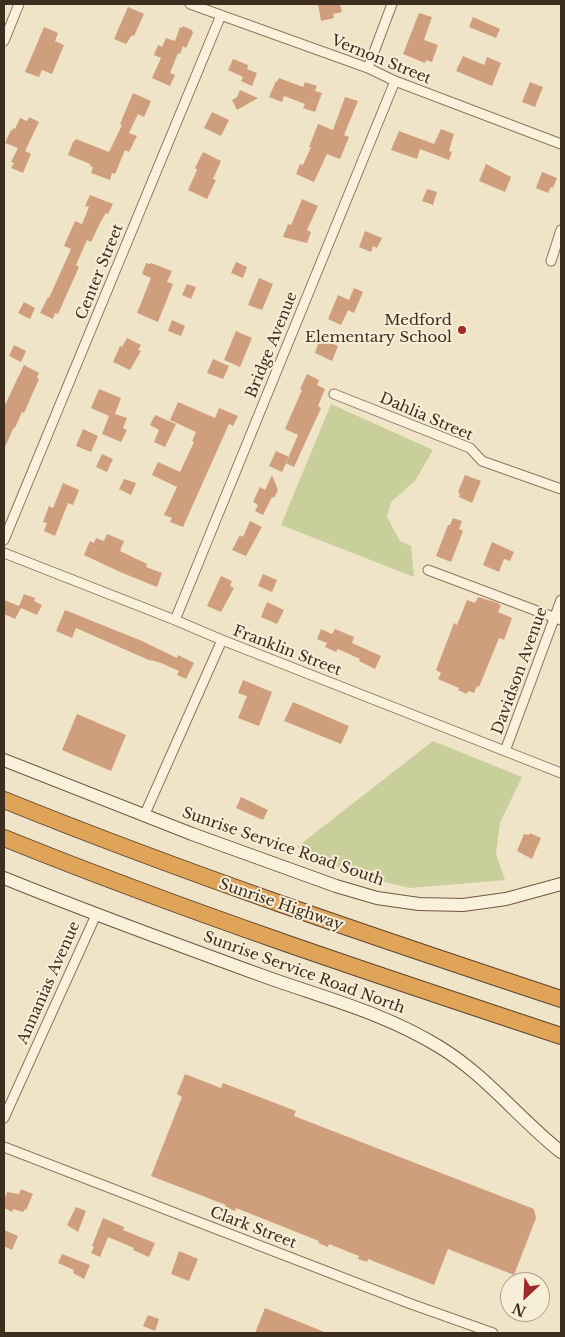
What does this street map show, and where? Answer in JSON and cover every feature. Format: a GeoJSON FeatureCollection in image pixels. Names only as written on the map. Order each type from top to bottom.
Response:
{"type":"FeatureCollection","features":[{"type":"Feature","properties":{"kind":"highway","name":"Sunrise Highway"},"geometry":{"type":"LineString","coordinates":[[4,800],[126,849],[269,901],[561,999]]}},
{"type":"Feature","properties":{"kind":"highway"},"geometry":{"type":"LineString","coordinates":[[4,838],[118,883],[270,939],[561,1036]]}},
{"type":"Feature","properties":{"kind":"main road","name":"Sunrise Service Road South"},"geometry":{"type":"LineString","coordinates":[[4,760],[144,816],[336,886],[377,898],[399,902],[442,905],[471,904],[506,899],[561,884]]}},
{"type":"Feature","properties":{"kind":"main road","name":"Sunrise Service Road North"},"geometry":{"type":"LineString","coordinates":[[4,878],[96,914],[361,1009],[402,1026],[440,1047],[476,1072],[530,1125],[561,1152]]}},
{"type":"Feature","properties":{"kind":"street"},"geometry":{"type":"LineString","coordinates":[[4,41],[19,4]]}},
{"type":"Feature","properties":{"kind":"street","name":"Vernon Street"},"geometry":{"type":"LineString","coordinates":[[190,4],[368,68],[395,81],[561,144]]}},
{"type":"Feature","properties":{"kind":"street"},"geometry":{"type":"LineString","coordinates":[[368,68],[392,4]]}},
{"type":"Feature","properties":{"kind":"street","name":"Center Street"},"geometry":{"type":"LineString","coordinates":[[4,540],[222,15]]}},
{"type":"Feature","properties":{"kind":"street","name":"Bridge Avenue"},"geometry":{"type":"LineString","coordinates":[[175,620],[395,81]]}},
{"type":"Feature","properties":{"kind":"street"},"geometry":{"type":"LineString","coordinates":[[551,261],[561,230]]}},
{"type":"Feature","properties":{"kind":"street","name":"Dahlia Street"},"geometry":{"type":"LineString","coordinates":[[334,394],[470,448],[482,461],[561,489]]}},
{"type":"Feature","properties":{"kind":"street","name":"Franklin Street"},"geometry":{"type":"LineString","coordinates":[[4,553],[561,773]]}},
{"type":"Feature","properties":{"kind":"street"},"geometry":{"type":"LineString","coordinates":[[428,570],[558,619]]}},
{"type":"Feature","properties":{"kind":"street","name":"Davidson Avenue"},"geometry":{"type":"LineString","coordinates":[[505,751],[558,619],[561,600]]}},
{"type":"Feature","properties":{"kind":"street"},"geometry":{"type":"LineString","coordinates":[[144,816],[222,640]]}},
{"type":"Feature","properties":{"kind":"street","name":"Annanias Avenue"},"geometry":{"type":"LineString","coordinates":[[4,1118],[96,914]]}},
{"type":"Feature","properties":{"kind":"street","name":"Clark Street"},"geometry":{"type":"LineString","coordinates":[[4,1147],[411,1304],[493,1333]]}},
{"type":"Feature","properties":{"kind":"green space"},"geometry":{"type":"Polygon","coordinates":[[[331,404],[433,450],[415,481],[391,502],[387,517],[400,541],[411,546],[414,577],[281,525],[331,404]]]}},
{"type":"Feature","properties":{"kind":"green space"},"geometry":{"type":"Polygon","coordinates":[[[433,741],[522,777],[500,823],[496,854],[505,880],[410,888],[352,874],[297,847],[433,741]]]}},
{"type":"Feature","properties":{"kind":"building"},"geometry":{"type":"Polygon","coordinates":[[[318,4],[340,4],[342,12],[333,14],[334,18],[321,21],[318,4]]]}},
{"type":"Feature","properties":{"kind":"building"},"geometry":{"type":"Polygon","coordinates":[[[128,7],[144,14],[134,36],[132,35],[126,44],[114,39],[128,7]]]}},
{"type":"Feature","properties":{"kind":"building"},"geometry":{"type":"Polygon","coordinates":[[[419,13],[432,17],[424,40],[438,45],[432,62],[426,60],[425,63],[403,54],[419,13]]]}},
{"type":"Feature","properties":{"kind":"building"},"geometry":{"type":"Polygon","coordinates":[[[473,17],[500,29],[496,38],[469,27],[473,17]]]}},
{"type":"Feature","properties":{"kind":"building"},"geometry":{"type":"Polygon","coordinates":[[[183,26],[192,30],[193,33],[186,48],[183,46],[180,54],[178,53],[170,73],[175,75],[170,86],[152,78],[161,58],[154,55],[158,45],[162,47],[166,38],[175,41],[180,27],[182,28],[183,26]]]}},
{"type":"Feature","properties":{"kind":"building"},"geometry":{"type":"Polygon","coordinates":[[[44,27],[58,33],[55,41],[64,45],[52,74],[42,70],[39,77],[25,72],[44,27]]]}},
{"type":"Feature","properties":{"kind":"building"},"geometry":{"type":"Polygon","coordinates":[[[463,56],[484,65],[487,57],[501,63],[492,86],[456,71],[463,56]]]}},
{"type":"Feature","properties":{"kind":"building"},"geometry":{"type":"Polygon","coordinates":[[[233,59],[248,65],[247,69],[257,73],[252,86],[241,81],[243,77],[228,70],[233,59]]]}},
{"type":"Feature","properties":{"kind":"building"},"geometry":{"type":"Polygon","coordinates":[[[279,78],[303,87],[305,82],[317,86],[315,91],[322,93],[315,112],[303,108],[305,104],[284,96],[282,102],[269,97],[279,78]]]}},
{"type":"Feature","properties":{"kind":"building"},"geometry":{"type":"Polygon","coordinates":[[[530,82],[543,87],[535,107],[522,102],[530,82]]]}},
{"type":"Feature","properties":{"kind":"building"},"geometry":{"type":"Polygon","coordinates":[[[240,90],[258,98],[237,110],[232,100],[237,97],[240,90]]]}},
{"type":"Feature","properties":{"kind":"building"},"geometry":{"type":"Polygon","coordinates":[[[133,93],[151,101],[144,117],[138,114],[129,133],[137,136],[129,152],[125,150],[115,174],[112,173],[110,180],[91,173],[93,167],[90,164],[68,155],[73,142],[76,139],[109,152],[122,125],[120,124],[133,93]]]}},
{"type":"Feature","properties":{"kind":"building"},"geometry":{"type":"Polygon","coordinates":[[[345,97],[358,101],[344,135],[349,137],[340,159],[327,154],[314,182],[296,174],[300,164],[303,165],[311,147],[309,147],[318,124],[333,130],[345,97]]]}},
{"type":"Feature","properties":{"kind":"building"},"geometry":{"type":"Polygon","coordinates":[[[212,112],[229,120],[221,136],[204,128],[212,112]]]}},
{"type":"Feature","properties":{"kind":"building"},"geometry":{"type":"Polygon","coordinates":[[[29,117],[39,122],[25,151],[31,154],[23,173],[11,168],[14,163],[11,162],[18,148],[5,143],[11,130],[15,129],[20,118],[27,121],[29,117]]]}},
{"type":"Feature","properties":{"kind":"building"},"geometry":{"type":"Polygon","coordinates":[[[441,129],[454,134],[449,151],[452,152],[449,160],[420,149],[417,159],[391,150],[399,131],[434,144],[441,129]]]}},
{"type":"Feature","properties":{"kind":"building"},"geometry":{"type":"Polygon","coordinates":[[[203,152],[221,161],[213,179],[216,180],[207,199],[188,190],[197,170],[195,168],[203,152]]]}},
{"type":"Feature","properties":{"kind":"building"},"geometry":{"type":"Polygon","coordinates":[[[486,164],[511,177],[505,192],[479,181],[486,164]]]}},
{"type":"Feature","properties":{"kind":"building"},"geometry":{"type":"Polygon","coordinates":[[[542,172],[557,178],[553,188],[551,187],[548,193],[536,188],[542,172]]]}},
{"type":"Feature","properties":{"kind":"building"},"geometry":{"type":"Polygon","coordinates":[[[427,189],[437,192],[433,205],[422,201],[427,189]]]}},
{"type":"Feature","properties":{"kind":"building"},"geometry":{"type":"Polygon","coordinates":[[[90,195],[113,204],[108,214],[106,213],[101,221],[91,242],[87,240],[76,265],[79,267],[58,314],[55,313],[53,319],[40,313],[49,298],[71,249],[64,246],[75,221],[82,224],[89,207],[85,206],[90,195]]]}},
{"type":"Feature","properties":{"kind":"building"},"geometry":{"type":"Polygon","coordinates":[[[302,199],[318,206],[307,230],[311,232],[307,243],[283,237],[288,224],[291,225],[302,199]]]}},
{"type":"Feature","properties":{"kind":"building"},"geometry":{"type":"Polygon","coordinates":[[[365,231],[382,238],[377,248],[373,246],[371,252],[359,247],[365,231]]]}},
{"type":"Feature","properties":{"kind":"building"},"geometry":{"type":"Polygon","coordinates":[[[236,262],[247,267],[243,278],[231,273],[236,262]]]}},
{"type":"Feature","properties":{"kind":"building"},"geometry":{"type":"Polygon","coordinates":[[[146,263],[172,271],[167,282],[173,284],[158,322],[137,313],[151,278],[142,274],[146,263]]]}},
{"type":"Feature","properties":{"kind":"building"},"geometry":{"type":"Polygon","coordinates":[[[259,278],[273,284],[262,310],[248,305],[259,278]]]}},
{"type":"Feature","properties":{"kind":"building"},"geometry":{"type":"Polygon","coordinates":[[[187,284],[196,287],[191,299],[182,295],[187,284]]]}},
{"type":"Feature","properties":{"kind":"building"},"geometry":{"type":"Polygon","coordinates":[[[354,288],[363,292],[354,313],[348,310],[341,325],[328,319],[338,295],[349,300],[354,288]]]}},
{"type":"Feature","properties":{"kind":"building"},"geometry":{"type":"Polygon","coordinates":[[[24,302],[35,308],[30,319],[18,313],[24,302]]]}},
{"type":"Feature","properties":{"kind":"building"},"geometry":{"type":"Polygon","coordinates":[[[172,320],[185,326],[181,336],[168,331],[172,320]]]}},
{"type":"Feature","properties":{"kind":"building"},"geometry":{"type":"Polygon","coordinates":[[[236,331],[252,338],[240,367],[224,360],[236,331]]]}},
{"type":"Feature","properties":{"kind":"building"},"geometry":{"type":"Polygon","coordinates":[[[127,338],[141,345],[138,350],[141,351],[130,370],[113,362],[120,346],[122,347],[127,338]]]}},
{"type":"Feature","properties":{"kind":"building"},"geometry":{"type":"Polygon","coordinates":[[[320,338],[338,346],[332,361],[315,353],[320,338]]]}},
{"type":"Feature","properties":{"kind":"building"},"geometry":{"type":"Polygon","coordinates":[[[14,345],[26,351],[21,362],[9,356],[14,345]]]}},
{"type":"Feature","properties":{"kind":"building"},"geometry":{"type":"Polygon","coordinates":[[[213,359],[229,366],[223,379],[207,373],[213,359]]]}},
{"type":"Feature","properties":{"kind":"building"},"geometry":{"type":"Polygon","coordinates":[[[24,365],[39,373],[37,378],[39,379],[24,413],[22,412],[4,449],[4,407],[24,365]]]}},
{"type":"Feature","properties":{"kind":"building"},"geometry":{"type":"Polygon","coordinates":[[[307,374],[319,380],[317,385],[325,389],[318,406],[321,408],[294,467],[286,463],[298,435],[285,429],[307,374]]]}},
{"type":"Feature","properties":{"kind":"building"},"geometry":{"type":"Polygon","coordinates":[[[99,389],[121,398],[115,414],[127,418],[123,428],[127,430],[121,442],[102,434],[109,416],[91,408],[99,389]]]}},
{"type":"Feature","properties":{"kind":"building"},"geometry":{"type":"Polygon","coordinates":[[[178,402],[215,418],[219,408],[238,416],[233,426],[229,424],[183,527],[170,522],[172,518],[164,515],[177,487],[152,475],[158,462],[180,472],[194,442],[192,441],[196,432],[170,420],[178,402]]]}},
{"type":"Feature","properties":{"kind":"building"},"geometry":{"type":"Polygon","coordinates":[[[155,415],[176,424],[165,447],[154,442],[159,430],[150,425],[155,415]]]}},
{"type":"Feature","properties":{"kind":"building"},"geometry":{"type":"Polygon","coordinates":[[[83,429],[98,436],[91,452],[76,446],[83,429]]]}},
{"type":"Feature","properties":{"kind":"building"},"geometry":{"type":"Polygon","coordinates":[[[276,451],[289,457],[282,472],[269,466],[276,451]]]}},
{"type":"Feature","properties":{"kind":"building"},"geometry":{"type":"Polygon","coordinates":[[[102,454],[113,459],[107,472],[96,467],[102,454]]]}},
{"type":"Feature","properties":{"kind":"building"},"geometry":{"type":"Polygon","coordinates":[[[272,475],[278,490],[274,498],[272,497],[263,515],[255,511],[258,505],[253,502],[260,487],[265,490],[272,475]]]}},
{"type":"Feature","properties":{"kind":"building"},"geometry":{"type":"Polygon","coordinates":[[[465,475],[481,481],[472,503],[459,497],[460,494],[458,492],[465,475]]]}},
{"type":"Feature","properties":{"kind":"building"},"geometry":{"type":"Polygon","coordinates":[[[124,479],[136,483],[131,495],[119,489],[124,479]]]}},
{"type":"Feature","properties":{"kind":"building"},"geometry":{"type":"Polygon","coordinates":[[[63,483],[79,490],[73,505],[68,503],[55,536],[44,531],[47,523],[43,522],[49,506],[53,508],[63,483]]]}},
{"type":"Feature","properties":{"kind":"building"},"geometry":{"type":"Polygon","coordinates":[[[453,518],[462,521],[459,529],[463,531],[451,562],[436,556],[448,525],[450,525],[453,518]]]}},
{"type":"Feature","properties":{"kind":"building"},"geometry":{"type":"Polygon","coordinates":[[[250,521],[262,527],[246,556],[232,550],[240,535],[243,537],[250,521]]]}},
{"type":"Feature","properties":{"kind":"building"},"geometry":{"type":"Polygon","coordinates":[[[107,534],[124,541],[120,551],[147,564],[146,567],[162,573],[157,587],[84,555],[90,541],[94,543],[96,538],[104,541],[107,534]]]}},
{"type":"Feature","properties":{"kind":"building"},"geometry":{"type":"Polygon","coordinates":[[[492,542],[514,552],[510,561],[504,559],[499,572],[483,565],[492,542]]]}},
{"type":"Feature","properties":{"kind":"building"},"geometry":{"type":"Polygon","coordinates":[[[263,574],[277,580],[272,592],[258,586],[263,574]]]}},
{"type":"Feature","properties":{"kind":"building"},"geometry":{"type":"Polygon","coordinates":[[[221,576],[232,581],[230,586],[234,588],[221,612],[207,606],[221,576]]]}},
{"type":"Feature","properties":{"kind":"building"},"geometry":{"type":"Polygon","coordinates":[[[24,594],[35,598],[34,601],[42,605],[37,615],[21,608],[15,619],[4,614],[4,600],[19,606],[24,594]]]}},
{"type":"Feature","properties":{"kind":"building"},"geometry":{"type":"Polygon","coordinates":[[[478,597],[498,603],[501,606],[498,612],[512,618],[504,640],[499,638],[479,687],[477,686],[474,693],[468,691],[467,694],[458,690],[459,688],[438,679],[441,673],[436,670],[454,623],[457,625],[467,600],[475,603],[478,597]]]}},
{"type":"Feature","properties":{"kind":"building"},"geometry":{"type":"Polygon","coordinates":[[[267,602],[284,610],[277,624],[261,617],[267,602]]]}},
{"type":"Feature","properties":{"kind":"building"},"geometry":{"type":"Polygon","coordinates":[[[65,610],[142,641],[177,658],[178,655],[194,663],[186,679],[177,675],[179,671],[151,661],[76,628],[72,638],[56,631],[65,610]]]}},
{"type":"Feature","properties":{"kind":"building"},"geometry":{"type":"Polygon","coordinates":[[[321,629],[332,634],[335,629],[354,637],[352,643],[381,656],[375,669],[359,661],[360,659],[338,649],[336,652],[325,647],[327,643],[317,639],[321,629]]]}},
{"type":"Feature","properties":{"kind":"building"},"geometry":{"type":"Polygon","coordinates":[[[243,680],[272,692],[259,726],[238,718],[247,696],[238,693],[243,680]]]}},
{"type":"Feature","properties":{"kind":"building"},"geometry":{"type":"Polygon","coordinates":[[[293,702],[349,726],[341,744],[284,721],[293,702]]]}},
{"type":"Feature","properties":{"kind":"building"},"geometry":{"type":"Polygon","coordinates":[[[77,714],[126,735],[111,771],[62,750],[77,714]]]}},
{"type":"Feature","properties":{"kind":"building"},"geometry":{"type":"Polygon","coordinates":[[[241,797],[268,810],[263,820],[236,808],[241,797]]]}},
{"type":"Feature","properties":{"kind":"building"},"geometry":{"type":"Polygon","coordinates":[[[530,833],[541,838],[532,859],[517,851],[524,834],[529,835],[530,833]]]}},
{"type":"Feature","properties":{"kind":"building"},"geometry":{"type":"Polygon","coordinates":[[[185,1074],[221,1088],[223,1083],[296,1111],[294,1116],[534,1209],[536,1218],[515,1272],[506,1272],[448,1249],[434,1285],[368,1259],[367,1262],[358,1259],[359,1256],[329,1244],[328,1247],[318,1243],[319,1241],[236,1208],[235,1211],[225,1207],[226,1205],[151,1176],[182,1097],[177,1094],[185,1074]]]}},
{"type":"Feature","properties":{"kind":"building"},"geometry":{"type":"Polygon","coordinates":[[[21,1189],[33,1194],[26,1210],[23,1212],[13,1209],[12,1212],[4,1208],[7,1192],[19,1194],[21,1189]]]}},
{"type":"Feature","properties":{"kind":"building"},"geometry":{"type":"Polygon","coordinates":[[[76,1207],[86,1211],[78,1232],[67,1225],[76,1207]]]}},
{"type":"Feature","properties":{"kind":"building"},"geometry":{"type":"Polygon","coordinates":[[[103,1218],[124,1227],[123,1230],[155,1243],[149,1257],[133,1250],[134,1248],[108,1237],[100,1257],[91,1253],[103,1218]]]}},
{"type":"Feature","properties":{"kind":"building"},"geometry":{"type":"Polygon","coordinates":[[[4,1230],[18,1236],[12,1250],[4,1246],[4,1230]]]}},
{"type":"Feature","properties":{"kind":"building"},"geometry":{"type":"Polygon","coordinates":[[[179,1251],[198,1259],[189,1281],[171,1274],[179,1251]]]}},
{"type":"Feature","properties":{"kind":"building"},"geometry":{"type":"Polygon","coordinates":[[[62,1254],[90,1265],[84,1279],[73,1273],[74,1270],[58,1263],[62,1254]]]}},
{"type":"Feature","properties":{"kind":"building"},"geometry":{"type":"Polygon","coordinates":[[[265,1308],[327,1333],[255,1333],[265,1308]]]}},
{"type":"Feature","properties":{"kind":"building"},"geometry":{"type":"Polygon","coordinates":[[[148,1315],[159,1319],[155,1331],[143,1326],[148,1315]]]}},
{"type":"Feature","properties":{"kind":"place","name":"Medford Elementary School"},"geometry":{"type":"Point","coordinates":[462,330]}}]}
